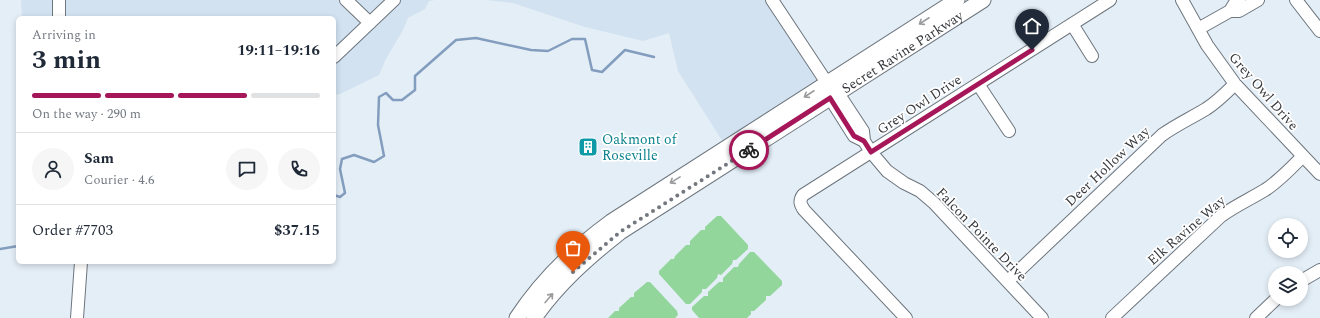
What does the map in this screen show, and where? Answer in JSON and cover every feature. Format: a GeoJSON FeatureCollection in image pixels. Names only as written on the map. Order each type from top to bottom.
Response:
{"type":"FeatureCollection","features":[{"type":"Feature","properties":{"kind":"main road","name":"Secret Ravine Parkway"},"geometry":{"type":"LineString","coordinates":[[534,318],[573,272],[620,232],[832,91],[957,0]]}},
{"type":"Feature","properties":{"kind":"main road","name":"Secret Ravine Parkway"},"geometry":{"type":"LineString","coordinates":[[518,318],[533,295],[553,271],[573,252],[597,232],[644,199],[832,91],[984,0]]}},
{"type":"Feature","properties":{"kind":"street"},"geometry":{"type":"LineString","coordinates":[[59,0],[59,16]]}},
{"type":"Feature","properties":{"kind":"street"},"geometry":{"type":"LineString","coordinates":[[346,0],[370,23]]}},
{"type":"Feature","properties":{"kind":"street"},"geometry":{"type":"LineString","coordinates":[[336,55],[394,0]]}},
{"type":"Feature","properties":{"kind":"street","name":"Falcon Pointe Drive"},"geometry":{"type":"LineString","coordinates":[[772,0],[848,117],[863,131],[864,141],[880,163],[895,178],[920,192],[934,203],[1042,318]]}},
{"type":"Feature","properties":{"kind":"street","name":"Grey Owl Drive"},"geometry":{"type":"LineString","coordinates":[[906,318],[800,205],[800,200],[803,195],[1110,0]]}},
{"type":"Feature","properties":{"kind":"street","name":"Grey Owl Drive"},"geometry":{"type":"LineString","coordinates":[[1182,0],[1216,59],[1235,84],[1320,174]]}},
{"type":"Feature","properties":{"kind":"street"},"geometry":{"type":"LineString","coordinates":[[1198,29],[1230,11],[1235,3],[1240,0]]}},
{"type":"Feature","properties":{"kind":"street"},"geometry":{"type":"LineString","coordinates":[[1296,0],[1320,31]]}},
{"type":"Feature","properties":{"kind":"street"},"geometry":{"type":"LineString","coordinates":[[1230,11],[1239,11],[1253,1]]}},
{"type":"Feature","properties":{"kind":"street"},"geometry":{"type":"LineString","coordinates":[[1072,24],[1092,56]]}},
{"type":"Feature","properties":{"kind":"street"},"geometry":{"type":"LineString","coordinates":[[978,84],[1009,131]]}},
{"type":"Feature","properties":{"kind":"street","name":"Deer Hollow Way"},"geometry":{"type":"LineString","coordinates":[[1008,281],[1162,135],[1179,123],[1206,109],[1216,102],[1235,84]]}},
{"type":"Feature","properties":{"kind":"street","name":"Elk Ravine Way"},"geometry":{"type":"LineString","coordinates":[[1112,318],[1221,216],[1275,183],[1303,156]]}},
{"type":"Feature","properties":{"kind":"street"},"geometry":{"type":"LineString","coordinates":[[77,318],[81,265]]}},
{"type":"Feature","properties":{"kind":"street"},"geometry":{"type":"LineString","coordinates":[[1308,277],[1320,270]]}},
{"type":"Feature","properties":{"kind":"street"},"geometry":{"type":"LineString","coordinates":[[1256,318],[1269,306]]}},
{"type":"Feature","properties":{"kind":"shaded area"},"geometry":{"type":"Polygon","coordinates":[[[21,0],[435,0],[429,1],[425,9],[408,18],[379,75],[336,95],[336,16],[22,16],[21,0]]]}},
{"type":"Feature","properties":{"kind":"shaded area"},"geometry":{"type":"Polygon","coordinates":[[[486,0],[767,0],[820,80],[723,142],[678,71],[669,33],[643,41],[585,27],[513,3],[486,0]]]}},
{"type":"Feature","properties":{"kind":"green space"},"geometry":{"type":"Polygon","coordinates":[[[717,216],[721,216],[748,245],[748,249],[736,260],[733,260],[732,264],[721,275],[718,274],[717,278],[706,289],[702,289],[702,292],[690,304],[686,304],[659,274],[659,271],[671,259],[674,259],[686,245],[690,245],[690,241],[701,230],[705,230],[705,227],[717,216]]]}},
{"type":"Feature","properties":{"kind":"green space"},"geometry":{"type":"Polygon","coordinates":[[[750,252],[754,252],[782,281],[782,285],[770,296],[766,296],[766,300],[754,311],[751,311],[751,314],[747,318],[699,318],[692,310],[692,307],[704,296],[708,296],[708,292],[719,282],[723,282],[723,278],[734,267],[738,267],[750,252]]]}},
{"type":"Feature","properties":{"kind":"green space"},"geometry":{"type":"Polygon","coordinates":[[[647,282],[650,282],[677,311],[678,315],[675,318],[608,318],[615,311],[619,311],[619,308],[631,297],[634,297],[634,293],[647,282]]]}},
{"type":"Feature","properties":{"kind":"waterway"},"geometry":{"type":"LineString","coordinates":[[336,196],[340,197],[345,193],[340,169],[342,159],[354,155],[374,162],[384,156],[378,125],[379,97],[386,93],[393,100],[402,100],[415,90],[415,76],[456,40],[476,38],[531,50],[548,51],[572,39],[585,39],[592,70],[602,72],[625,50],[654,57]]}},
{"type":"Feature","properties":{"kind":"waterway"},"geometry":{"type":"LineString","coordinates":[[0,249],[16,246]]}},
{"type":"Feature","properties":{"kind":"way so far"},"geometry":{"type":"LineString","coordinates":[[573,272],[620,232],[749,150]]}},
{"type":"Feature","properties":{"kind":"place","name":"Oakmont of Roseville"},"geometry":{"type":"Point","coordinates":[588,147]}},
{"type":"Feature","properties":{"kind":"route"},"geometry":{"type":"LineString","coordinates":[[749,150],[830,98],[854,136],[864,141],[871,152],[1032,50]]}}]}
